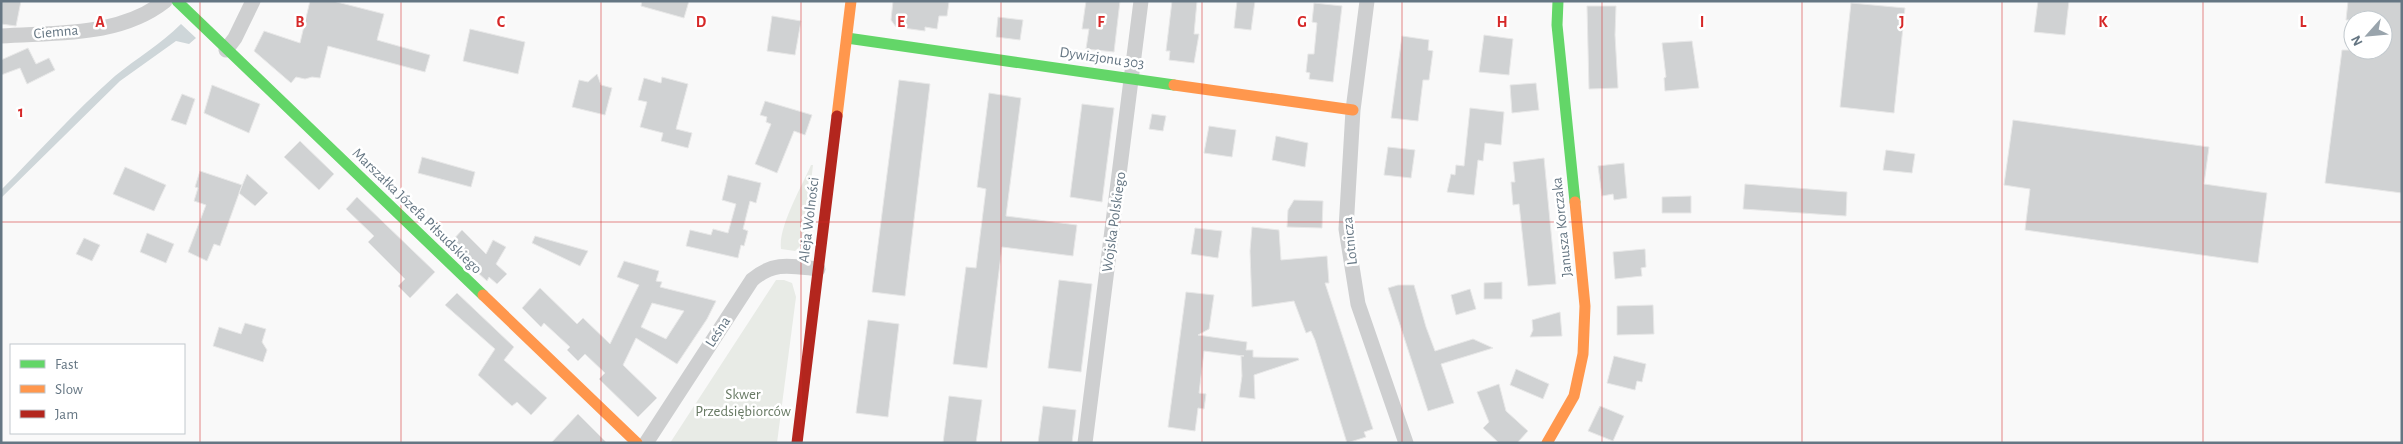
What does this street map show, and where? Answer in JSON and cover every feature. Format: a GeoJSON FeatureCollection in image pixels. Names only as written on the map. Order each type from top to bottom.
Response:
{"type":"FeatureCollection","features":[{"type":"Feature","properties":{"kind":"street","name":"Ciemna"},"geometry":{"type":"LineString","coordinates":[[1,36],[71,32],[124,23],[153,10],[165,1]]}},
{"type":"Feature","properties":{"kind":"street"},"geometry":{"type":"LineString","coordinates":[[226,50],[235,38],[253,1]]}},
{"type":"Feature","properties":{"kind":"street","name":"Aleja Wolności"},"geometry":{"type":"LineString","coordinates":[[797,443],[851,1]]}},
{"type":"Feature","properties":{"kind":"street","name":"Wojska Polskiego"},"geometry":{"type":"LineString","coordinates":[[1084,443],[1142,1]]}},
{"type":"Feature","properties":{"kind":"street","name":"Lotnicza"},"geometry":{"type":"LineString","coordinates":[[1367,1],[1353,110],[1346,229],[1358,304],[1406,443]]}},
{"type":"Feature","properties":{"kind":"street","name":"Janusza Korczaka"},"geometry":{"type":"LineString","coordinates":[[1547,443],[1574,396],[1583,354],[1585,306],[1558,25],[1558,1]]}},
{"type":"Feature","properties":{"kind":"street","name":"Marszałka Józefa Piłsudskiego"},"geometry":{"type":"LineString","coordinates":[[181,5],[638,443]]}},
{"type":"Feature","properties":{"kind":"street","name":"Dywizjonu 303"},"geometry":{"type":"LineString","coordinates":[[846,38],[1353,110]]}},
{"type":"Feature","properties":{"kind":"street","name":"Leśna"},"geometry":{"type":"LineString","coordinates":[[646,443],[752,280],[764,270],[778,266],[818,269]]}},
{"type":"Feature","properties":{"kind":"green space"},"geometry":{"type":"Polygon","coordinates":[[[811,165],[813,165],[804,242],[795,251],[781,249],[781,240],[787,218],[811,165]]]}},
{"type":"Feature","properties":{"kind":"green space","name":"Skwer Przedsiębiorców"},"geometry":{"type":"Polygon","coordinates":[[[776,280],[792,283],[796,297],[777,443],[670,443],[776,280]]]}},
{"type":"Feature","properties":{"kind":"shaded area"},"geometry":{"type":"Polygon","coordinates":[[[181,24],[196,38],[189,44],[176,41],[120,81],[1,198],[1,190],[86,103],[115,76],[181,24]]]}},
{"type":"Feature","properties":{"kind":"building"},"geometry":{"type":"Polygon","coordinates":[[[1,1],[21,1],[16,26],[1,24],[1,1]]]}},
{"type":"Feature","properties":{"kind":"building"},"geometry":{"type":"Polygon","coordinates":[[[310,1],[333,1],[384,14],[377,40],[430,55],[425,72],[328,46],[320,78],[312,77],[305,79],[296,77],[291,83],[254,51],[264,31],[300,43],[310,1]]]}},
{"type":"Feature","properties":{"kind":"building"},"geometry":{"type":"Polygon","coordinates":[[[642,1],[689,1],[684,18],[641,6],[642,1]]]}},
{"type":"Feature","properties":{"kind":"building"},"geometry":{"type":"Polygon","coordinates":[[[893,1],[949,2],[947,16],[939,16],[937,29],[925,27],[925,31],[896,27],[891,20],[893,1]]]}},
{"type":"Feature","properties":{"kind":"building"},"geometry":{"type":"Polygon","coordinates":[[[1086,1],[1120,1],[1114,52],[1086,49],[1089,29],[1082,29],[1086,1]]]}},
{"type":"Feature","properties":{"kind":"building"},"geometry":{"type":"Polygon","coordinates":[[[1172,1],[1197,1],[1194,34],[1199,34],[1194,63],[1169,60],[1170,51],[1166,51],[1172,1]]]}},
{"type":"Feature","properties":{"kind":"building"},"geometry":{"type":"Polygon","coordinates":[[[1237,1],[1255,1],[1251,30],[1234,28],[1237,1]]]}},
{"type":"Feature","properties":{"kind":"building"},"geometry":{"type":"Polygon","coordinates":[[[2038,1],[2069,1],[2065,35],[2034,32],[2038,1]]]}},
{"type":"Feature","properties":{"kind":"building"},"geometry":{"type":"Polygon","coordinates":[[[2348,1],[2402,1],[2402,193],[2325,183],[2342,50],[2343,60],[2393,60],[2393,10],[2347,10],[2348,1]]]}},
{"type":"Feature","properties":{"kind":"building"},"geometry":{"type":"Polygon","coordinates":[[[1314,3],[1342,6],[1333,82],[1309,79],[1310,73],[1306,72],[1308,54],[1314,54],[1317,23],[1312,22],[1314,3]]]}},
{"type":"Feature","properties":{"kind":"building"},"geometry":{"type":"Polygon","coordinates":[[[1851,3],[1905,8],[1894,113],[1840,107],[1851,3]]]}},
{"type":"Feature","properties":{"kind":"building"},"geometry":{"type":"Polygon","coordinates":[[[1587,6],[1616,6],[1615,35],[1618,88],[1589,89],[1587,6]]]}},
{"type":"Feature","properties":{"kind":"building"},"geometry":{"type":"Polygon","coordinates":[[[772,16],[801,21],[795,55],[767,51],[772,16]]]}},
{"type":"Feature","properties":{"kind":"building"},"geometry":{"type":"Polygon","coordinates":[[[998,17],[1023,20],[1020,40],[996,37],[998,17]]]}},
{"type":"Feature","properties":{"kind":"building"},"geometry":{"type":"Polygon","coordinates":[[[470,29],[525,42],[518,74],[463,61],[470,29]]]}},
{"type":"Feature","properties":{"kind":"building"},"geometry":{"type":"Polygon","coordinates":[[[1484,35],[1513,39],[1509,75],[1479,72],[1484,35]]]}},
{"type":"Feature","properties":{"kind":"building"},"geometry":{"type":"Polygon","coordinates":[[[1402,36],[1429,40],[1428,50],[1433,51],[1429,80],[1423,80],[1418,121],[1391,118],[1402,36]]]}},
{"type":"Feature","properties":{"kind":"building"},"geometry":{"type":"Polygon","coordinates":[[[1692,41],[1699,88],[1665,91],[1664,78],[1666,77],[1662,43],[1692,41]]]}},
{"type":"Feature","properties":{"kind":"building"},"geometry":{"type":"Polygon","coordinates":[[[28,48],[36,64],[49,58],[55,70],[27,84],[20,68],[1,75],[1,60],[28,48]]]}},
{"type":"Feature","properties":{"kind":"building"},"geometry":{"type":"Polygon","coordinates":[[[597,74],[601,85],[612,88],[605,115],[572,107],[579,80],[588,82],[597,74]]]}},
{"type":"Feature","properties":{"kind":"building"},"geometry":{"type":"Polygon","coordinates":[[[662,77],[688,84],[676,129],[692,133],[688,148],[661,141],[663,133],[640,127],[647,102],[638,100],[644,78],[661,83],[662,77]]]}},
{"type":"Feature","properties":{"kind":"building"},"geometry":{"type":"Polygon","coordinates":[[[899,80],[930,84],[905,296],[872,292],[899,80]]]}},
{"type":"Feature","properties":{"kind":"building"},"geometry":{"type":"Polygon","coordinates":[[[1536,83],[1539,110],[1512,113],[1510,85],[1536,83]]]}},
{"type":"Feature","properties":{"kind":"building"},"geometry":{"type":"Polygon","coordinates":[[[212,85],[260,104],[249,133],[204,113],[212,85]]]}},
{"type":"Feature","properties":{"kind":"building"},"geometry":{"type":"Polygon","coordinates":[[[989,93],[1021,98],[1006,216],[1077,225],[1073,256],[1002,247],[987,368],[953,364],[966,267],[976,268],[986,189],[977,187],[989,93]]]}},
{"type":"Feature","properties":{"kind":"building"},"geometry":{"type":"Polygon","coordinates":[[[182,94],[195,99],[186,125],[171,120],[182,94]]]}},
{"type":"Feature","properties":{"kind":"building"},"geometry":{"type":"Polygon","coordinates":[[[765,101],[812,115],[805,135],[794,131],[777,173],[755,164],[771,124],[766,122],[767,117],[760,115],[765,101]]]}},
{"type":"Feature","properties":{"kind":"building"},"geometry":{"type":"Polygon","coordinates":[[[1082,104],[1114,108],[1102,202],[1070,197],[1082,104]]]}},
{"type":"Feature","properties":{"kind":"building"},"geometry":{"type":"Polygon","coordinates":[[[1470,108],[1504,112],[1501,145],[1485,143],[1483,161],[1478,160],[1474,195],[1447,192],[1451,174],[1455,175],[1456,165],[1464,166],[1470,108]]]}},
{"type":"Feature","properties":{"kind":"building"},"geometry":{"type":"Polygon","coordinates":[[[1152,114],[1166,116],[1163,131],[1149,129],[1152,114]]]}},
{"type":"Feature","properties":{"kind":"building"},"geometry":{"type":"Polygon","coordinates":[[[2013,120],[2209,147],[2204,184],[2267,193],[2258,263],[2025,230],[2030,189],[2004,185],[2013,120]]]}},
{"type":"Feature","properties":{"kind":"building"},"geometry":{"type":"Polygon","coordinates":[[[1209,126],[1236,130],[1232,157],[1204,153],[1209,126]]]}},
{"type":"Feature","properties":{"kind":"building"},"geometry":{"type":"Polygon","coordinates":[[[1276,136],[1308,143],[1305,167],[1272,160],[1276,136]]]}},
{"type":"Feature","properties":{"kind":"building"},"geometry":{"type":"Polygon","coordinates":[[[300,141],[334,174],[319,190],[284,157],[300,141]]]}},
{"type":"Feature","properties":{"kind":"building"},"geometry":{"type":"Polygon","coordinates":[[[1388,147],[1415,150],[1411,178],[1384,175],[1388,147]]]}},
{"type":"Feature","properties":{"kind":"building"},"geometry":{"type":"Polygon","coordinates":[[[1886,150],[1915,154],[1912,173],[1883,170],[1886,150]]]}},
{"type":"Feature","properties":{"kind":"building"},"geometry":{"type":"Polygon","coordinates":[[[422,157],[475,172],[471,187],[418,173],[422,157]]]}},
{"type":"Feature","properties":{"kind":"building"},"geometry":{"type":"Polygon","coordinates":[[[1544,158],[1556,284],[1528,286],[1519,204],[1513,205],[1511,182],[1515,182],[1513,162],[1544,158]]]}},
{"type":"Feature","properties":{"kind":"building"},"geometry":{"type":"Polygon","coordinates":[[[1624,163],[1627,198],[1614,200],[1613,194],[1602,196],[1598,166],[1624,163]]]}},
{"type":"Feature","properties":{"kind":"building"},"geometry":{"type":"Polygon","coordinates":[[[125,167],[166,185],[154,211],[113,194],[125,167]]]}},
{"type":"Feature","properties":{"kind":"building"},"geometry":{"type":"Polygon","coordinates":[[[200,171],[242,185],[220,246],[214,244],[207,261],[188,252],[206,205],[194,201],[198,188],[195,187],[200,171]]]}},
{"type":"Feature","properties":{"kind":"building"},"geometry":{"type":"Polygon","coordinates":[[[247,174],[268,193],[255,206],[239,193],[247,174]]]}},
{"type":"Feature","properties":{"kind":"building"},"geometry":{"type":"Polygon","coordinates":[[[728,175],[761,183],[756,203],[750,201],[743,229],[748,231],[744,246],[741,245],[738,258],[686,246],[690,230],[711,235],[713,229],[728,233],[736,204],[722,200],[728,175]]]}},
{"type":"Feature","properties":{"kind":"building"},"geometry":{"type":"Polygon","coordinates":[[[1745,184],[1847,192],[1846,216],[1743,209],[1745,184]]]}},
{"type":"Feature","properties":{"kind":"building"},"geometry":{"type":"Polygon","coordinates":[[[1691,196],[1691,213],[1662,213],[1662,197],[1691,196]]]}},
{"type":"Feature","properties":{"kind":"building"},"geometry":{"type":"Polygon","coordinates":[[[357,197],[435,272],[410,298],[398,286],[405,279],[368,242],[374,236],[346,209],[357,197]]]}},
{"type":"Feature","properties":{"kind":"building"},"geometry":{"type":"Polygon","coordinates":[[[1294,200],[1323,201],[1322,228],[1287,227],[1288,210],[1294,200]]]}},
{"type":"Feature","properties":{"kind":"building"},"geometry":{"type":"Polygon","coordinates":[[[1252,227],[1279,230],[1281,260],[1327,256],[1329,283],[1325,283],[1373,429],[1364,432],[1366,437],[1347,443],[1315,340],[1311,331],[1306,333],[1294,301],[1252,307],[1250,251],[1252,227]]]}},
{"type":"Feature","properties":{"kind":"building"},"geometry":{"type":"Polygon","coordinates":[[[1195,228],[1222,231],[1218,258],[1191,254],[1195,228]]]}},
{"type":"Feature","properties":{"kind":"building"},"geometry":{"type":"Polygon","coordinates":[[[462,230],[486,254],[493,240],[506,247],[496,264],[507,274],[497,284],[489,277],[487,281],[477,272],[479,267],[452,241],[462,230]]]}},
{"type":"Feature","properties":{"kind":"building"},"geometry":{"type":"Polygon","coordinates":[[[147,233],[174,244],[166,263],[140,252],[147,233]]]}},
{"type":"Feature","properties":{"kind":"building"},"geometry":{"type":"Polygon","coordinates":[[[535,236],[588,251],[580,266],[532,243],[535,236]]]}},
{"type":"Feature","properties":{"kind":"building"},"geometry":{"type":"Polygon","coordinates":[[[84,238],[100,245],[92,261],[76,254],[84,238]]]}},
{"type":"Feature","properties":{"kind":"building"},"geometry":{"type":"Polygon","coordinates":[[[1645,249],[1646,267],[1641,268],[1642,276],[1615,279],[1613,252],[1645,249]]]}},
{"type":"Feature","properties":{"kind":"building"},"geometry":{"type":"Polygon","coordinates":[[[624,261],[659,271],[656,281],[662,282],[660,287],[716,301],[707,319],[677,364],[636,338],[623,365],[657,398],[638,417],[599,379],[605,373],[585,354],[578,361],[567,350],[570,347],[544,323],[541,327],[522,308],[540,288],[577,324],[583,318],[610,344],[639,285],[617,277],[624,261]],[[652,303],[641,327],[666,339],[684,311],[652,303]]]}},
{"type":"Feature","properties":{"kind":"building"},"geometry":{"type":"Polygon","coordinates":[[[1059,280],[1092,284],[1081,372],[1048,368],[1059,280]]]}},
{"type":"Feature","properties":{"kind":"building"},"geometry":{"type":"Polygon","coordinates":[[[1502,282],[1502,299],[1484,299],[1484,283],[1502,282]]]}},
{"type":"Feature","properties":{"kind":"building"},"geometry":{"type":"Polygon","coordinates":[[[1398,285],[1414,285],[1435,351],[1473,339],[1493,348],[1441,364],[1454,403],[1428,411],[1388,288],[1398,285]]]}},
{"type":"Feature","properties":{"kind":"building"},"geometry":{"type":"Polygon","coordinates":[[[1470,289],[1476,309],[1456,315],[1451,295],[1470,289]]]}},
{"type":"Feature","properties":{"kind":"building"},"geometry":{"type":"Polygon","coordinates":[[[1186,292],[1214,295],[1209,329],[1198,335],[1247,342],[1246,350],[1253,350],[1253,357],[1298,358],[1299,360],[1254,375],[1255,399],[1239,397],[1242,376],[1241,356],[1244,356],[1204,351],[1199,393],[1206,394],[1204,409],[1198,408],[1195,431],[1168,427],[1186,292]]]}},
{"type":"Feature","properties":{"kind":"building"},"geometry":{"type":"Polygon","coordinates":[[[457,293],[514,347],[504,360],[547,398],[531,415],[517,402],[512,406],[478,375],[495,349],[445,305],[457,293]]]}},
{"type":"Feature","properties":{"kind":"building"},"geometry":{"type":"Polygon","coordinates":[[[1653,305],[1654,334],[1617,335],[1617,306],[1653,305]]]}},
{"type":"Feature","properties":{"kind":"building"},"geometry":{"type":"Polygon","coordinates":[[[1560,312],[1562,336],[1530,337],[1533,330],[1532,320],[1560,312]]]}},
{"type":"Feature","properties":{"kind":"building"},"geometry":{"type":"Polygon","coordinates":[[[868,320],[899,324],[888,417],[856,413],[868,320]]]}},
{"type":"Feature","properties":{"kind":"building"},"geometry":{"type":"Polygon","coordinates":[[[245,323],[266,329],[262,342],[267,350],[263,362],[213,346],[219,327],[241,334],[245,323]]]}},
{"type":"Feature","properties":{"kind":"building"},"geometry":{"type":"Polygon","coordinates":[[[1614,356],[1646,364],[1642,382],[1637,381],[1635,390],[1607,383],[1614,356]]]}},
{"type":"Feature","properties":{"kind":"building"},"geometry":{"type":"Polygon","coordinates":[[[1516,369],[1549,384],[1543,399],[1510,385],[1516,369]]]}},
{"type":"Feature","properties":{"kind":"building"},"geometry":{"type":"Polygon","coordinates":[[[1499,384],[1506,411],[1528,431],[1517,443],[1499,443],[1483,428],[1489,422],[1477,392],[1499,384]]]}},
{"type":"Feature","properties":{"kind":"building"},"geometry":{"type":"Polygon","coordinates":[[[949,396],[982,400],[976,443],[943,443],[949,396]]]}},
{"type":"Feature","properties":{"kind":"building"},"geometry":{"type":"Polygon","coordinates":[[[1043,406],[1076,410],[1072,443],[1038,443],[1043,406]]]}},
{"type":"Feature","properties":{"kind":"building"},"geometry":{"type":"Polygon","coordinates":[[[1600,406],[1624,416],[1613,441],[1588,431],[1600,406]]]}},
{"type":"Feature","properties":{"kind":"building"},"geometry":{"type":"Polygon","coordinates":[[[578,414],[607,443],[551,443],[578,414]]]}},
{"type":"Feature","properties":{"kind":"traffic: fast"},"geometry":{"type":"LineString","coordinates":[[177,1],[483,295]]}},
{"type":"Feature","properties":{"kind":"traffic: fast"},"geometry":{"type":"LineString","coordinates":[[1558,1],[1557,25],[1575,202]]}},
{"type":"Feature","properties":{"kind":"traffic: fast"},"geometry":{"type":"LineString","coordinates":[[847,38],[1174,85]]}},
{"type":"Feature","properties":{"kind":"traffic: slow"},"geometry":{"type":"LineString","coordinates":[[837,116],[851,1]]}},
{"type":"Feature","properties":{"kind":"traffic: slow"},"geometry":{"type":"LineString","coordinates":[[1174,85],[1353,110]]}},
{"type":"Feature","properties":{"kind":"traffic: slow"},"geometry":{"type":"LineString","coordinates":[[1547,443],[1574,396],[1583,354],[1585,306],[1575,202]]}},
{"type":"Feature","properties":{"kind":"traffic: slow"},"geometry":{"type":"LineString","coordinates":[[483,295],[637,443]]}},
{"type":"Feature","properties":{"kind":"traffic: jam"},"geometry":{"type":"LineString","coordinates":[[797,443],[837,116]]}}]}
